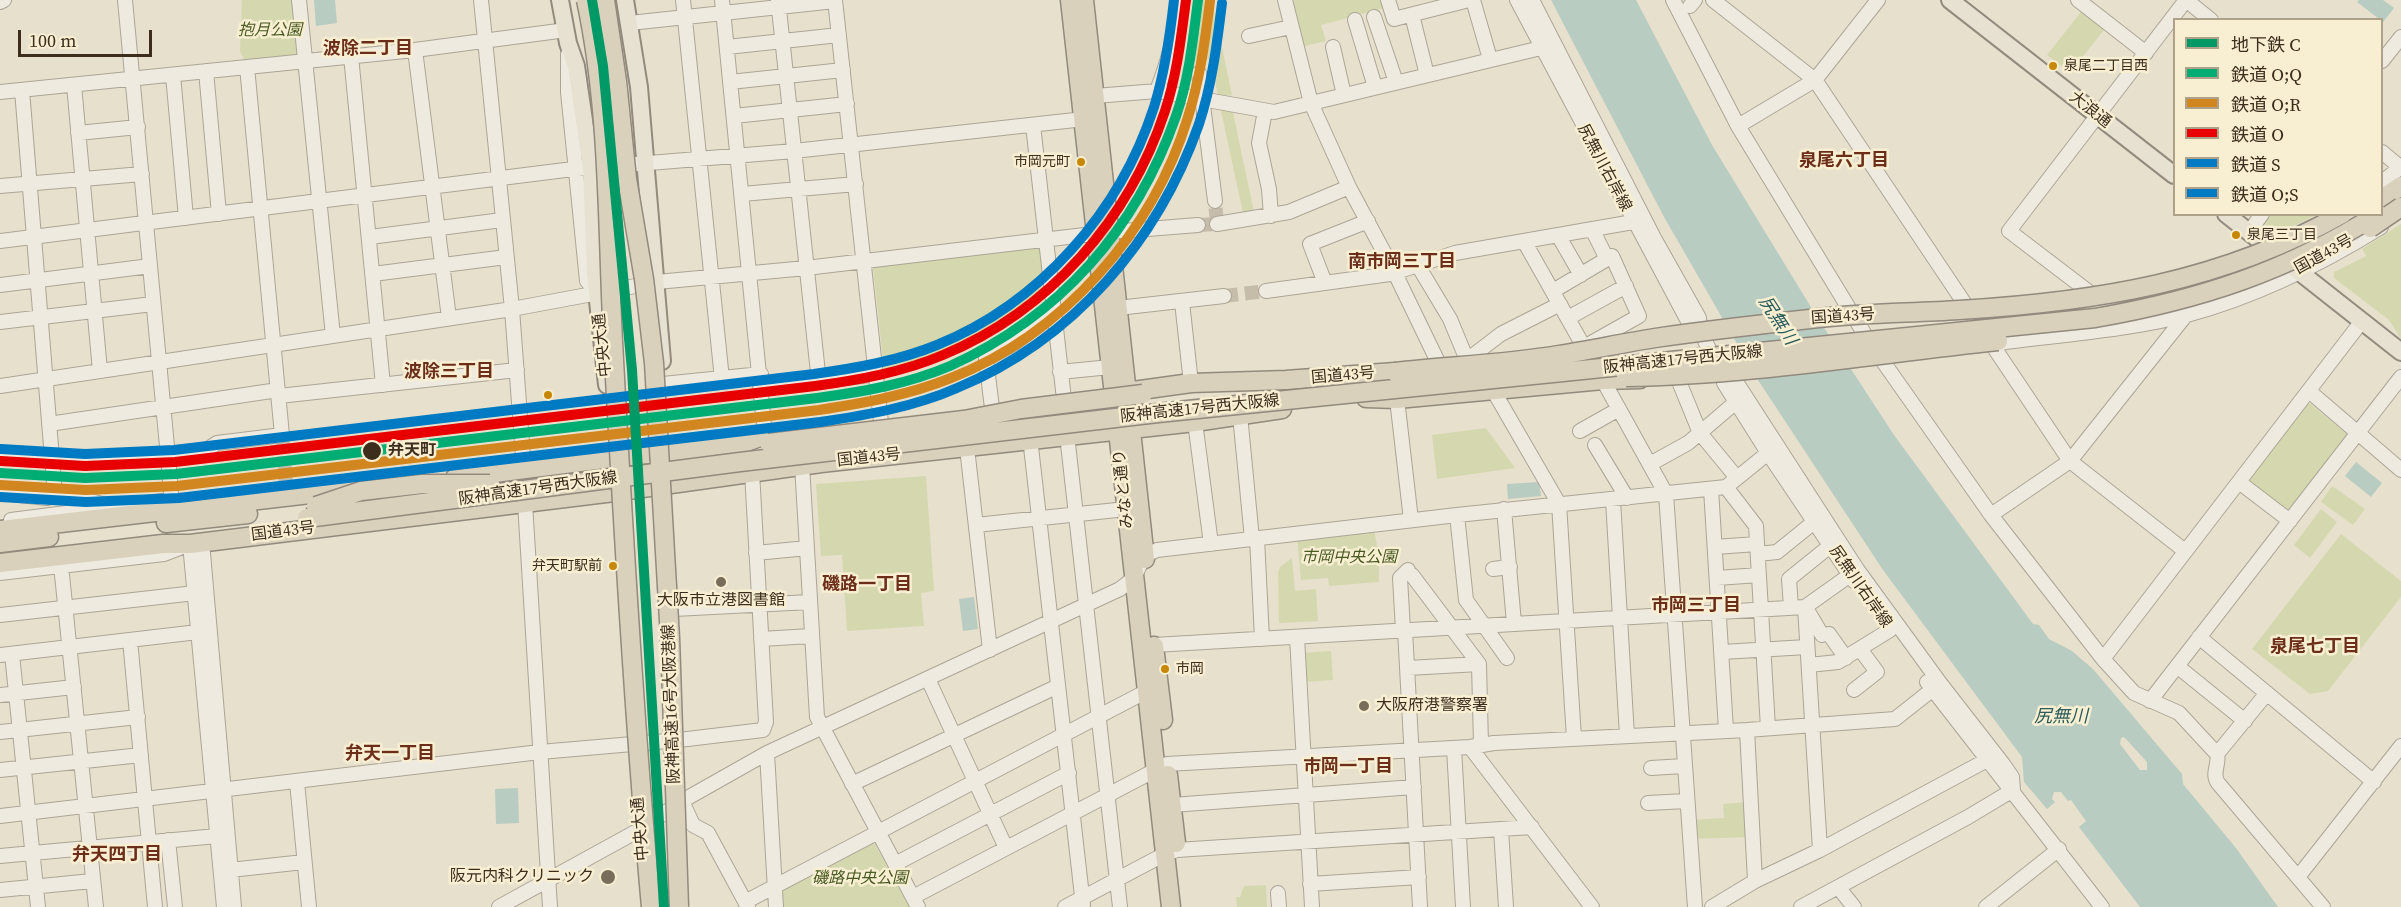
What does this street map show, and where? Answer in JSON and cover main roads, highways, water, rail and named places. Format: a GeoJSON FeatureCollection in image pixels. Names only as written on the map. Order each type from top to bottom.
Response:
{"type":"FeatureCollection","features":[{"type":"Feature","properties":{"kind":"highway"},"geometry":{"type":"LineString","coordinates":[[577,0],[585,43],[592,126],[601,303],[608,368],[617,412]]}},
{"type":"Feature","properties":{"kind":"highway"},"geometry":{"type":"LineString","coordinates":[[586,0],[603,135],[617,412],[650,907]]}},
{"type":"Feature","properties":{"kind":"highway","name":"阪神高速16号大阪港線"},"geometry":{"type":"LineString","coordinates":[[605,0],[617,81],[627,178],[647,300],[663,443],[679,907]]}},
{"type":"Feature","properties":{"kind":"highway"},"geometry":{"type":"LineString","coordinates":[[612,0],[653,269],[663,443]]}},
{"type":"Feature","properties":{"kind":"highway","name":"みなと通り"},"geometry":{"type":"LineString","coordinates":[[1070,0],[1084,119],[1102,233],[1118,308],[1119,393],[1144,556],[1154,645],[1161,766],[1171,852],[1183,907]]}},
{"type":"Feature","properties":{"kind":"highway","name":"みなと通り"},"geometry":{"type":"LineString","coordinates":[[1084,0],[1095,96],[1110,368],[1119,393]]}},
{"type":"Feature","properties":{"kind":"highway"},"geometry":{"type":"LineString","coordinates":[[2383,189],[2401,177]]}},
{"type":"Feature","properties":{"kind":"highway"},"geometry":{"type":"LineString","coordinates":[[2383,198],[2401,186]]}},
{"type":"Feature","properties":{"kind":"highway"},"geometry":{"type":"LineString","coordinates":[[2383,211],[2401,199]]}},
{"type":"Feature","properties":{"kind":"highway","name":"国道43号"},"geometry":{"type":"LineString","coordinates":[[1,553],[196,543],[614,492],[802,465],[967,448],[1030,438],[1195,422],[1246,409],[1352,398],[1397,396],[1562,378],[1666,376],[1824,363],[2102,328],[2186,313],[2238,295],[2299,269],[2358,237],[2401,207]]}},
{"type":"Feature","properties":{"kind":"highway","name":"国道43号"},"geometry":{"type":"LineString","coordinates":[[0,530],[524,470],[611,458],[663,443],[708,447],[741,444],[881,422],[1191,383],[1286,380],[1395,372],[1557,356],[1688,333],[1822,318],[2090,297],[2166,284],[2238,263],[2292,241],[2338,216]]}},
{"type":"Feature","properties":{"kind":"highway","name":"阪神高速17号西大阪線"},"geometry":{"type":"LineString","coordinates":[[1,553],[401,507],[740,462],[1246,409],[2132,301],[2170,293],[2242,271],[2309,242],[2354,216]]}},
{"type":"Feature","properties":{"kind":"highway","name":"阪神高速17号西大阪線"},"geometry":{"type":"LineString","coordinates":[[1,553],[316,506],[356,492],[422,484],[490,484],[751,450],[1269,390],[2066,321],[2144,309],[2209,293],[2314,252],[2375,216]]}},
{"type":"Feature","properties":{"kind":"highway"},"geometry":{"type":"LineString","coordinates":[[1643,359],[1802,328],[1964,307]]}},
{"type":"Feature","properties":{"kind":"highway"},"geometry":{"type":"LineString","coordinates":[[1354,374],[1438,362],[1584,347],[1699,324]]}},
{"type":"Feature","properties":{"kind":"highway"},"geometry":{"type":"LineString","coordinates":[[1643,359],[1780,358],[1965,344]]}},
{"type":"Feature","properties":{"kind":"highway"},"geometry":{"type":"LineString","coordinates":[[1397,396],[1603,380],[1678,379],[1725,374]]}},
{"type":"Feature","properties":{"kind":"highway"},"geometry":{"type":"LineString","coordinates":[[767,439],[964,420],[1021,409],[1143,394],[1269,390]]}},
{"type":"Feature","properties":{"kind":"highway"},"geometry":{"type":"LineString","coordinates":[[821,463],[842,454],[967,440],[1024,438],[1186,419],[1246,409]]}},
{"type":"Feature","properties":{"kind":"highway","name":"みなと通り"},"geometry":{"type":"LineString","coordinates":[[1124,430],[1126,509],[1147,691],[1161,766],[1172,805],[1171,907]]}},
{"type":"Feature","properties":{"kind":"highway"},"geometry":{"type":"LineString","coordinates":[[708,447],[695,452],[688,458],[688,470],[697,476],[710,478]]}},
{"type":"Feature","properties":{"kind":"highway","name":"国道43号"},"geometry":{"type":"LineString","coordinates":[[333,492],[363,496],[532,476],[549,476],[560,482],[565,498]]}},
{"type":"Feature","properties":{"kind":"main road","name":"中央大通"},"geometry":{"type":"LineString","coordinates":[[560,0],[567,37],[576,66],[584,169],[606,367],[640,829],[650,907]]}},
{"type":"Feature","properties":{"kind":"main road"},"geometry":{"type":"LineString","coordinates":[[626,0],[639,87],[657,282],[663,384],[663,443],[669,484],[687,907]]}},
{"type":"Feature","properties":{"kind":"main road","name":"大浪通"},"geometry":{"type":"LineString","coordinates":[[1960,3],[2097,116],[2173,173]]}},
{"type":"Feature","properties":{"kind":"main road"},"geometry":{"type":"LineString","coordinates":[[2229,216],[2401,352]]}},
{"type":"Feature","properties":{"kind":"main road"},"geometry":{"type":"LineString","coordinates":[[2378,334],[2401,364]]}},
{"type":"Feature","properties":{"kind":"water"},"geometry":{"type":"Polygon","coordinates":[[[314,0],[335,0],[337,23],[316,26],[314,0]]]}},
{"type":"Feature","properties":{"kind":"water","name":"尻無川"},"geometry":{"type":"Polygon","coordinates":[[[1551,0],[1636,0],[1712,145],[1817,317],[1894,435],[2033,624],[2039,625],[2049,639],[2072,651],[2093,669],[2182,774],[2183,784],[2236,848],[2278,907],[2140,907],[2079,827],[2086,821],[2071,800],[2068,801],[2061,792],[2054,792],[2052,799],[2055,802],[2047,809],[2024,782],[2022,757],[1883,570],[1758,380],[1664,217],[1551,0]],[[2124,737],[2121,738],[2120,744],[2140,770],[2147,770],[2147,762],[2124,737]]]}},
{"type":"Feature","properties":{"kind":"water"},"geometry":{"type":"Polygon","coordinates":[[[2359,0],[2383,0],[2394,8],[2383,22],[2383,18],[2378,18],[2357,2],[2359,0]]]}},
{"type":"Feature","properties":{"kind":"water"},"geometry":{"type":"Polygon","coordinates":[[[2356,462],[2382,483],[2371,497],[2345,476],[2356,462]]]}},
{"type":"Feature","properties":{"kind":"water"},"geometry":{"type":"Polygon","coordinates":[[[1539,482],[1541,496],[1508,499],[1507,484],[1539,482]]]}},
{"type":"Feature","properties":{"kind":"water"},"geometry":{"type":"Polygon","coordinates":[[[974,597],[978,629],[963,631],[959,599],[974,597]]]}},
{"type":"Feature","properties":{"kind":"water"},"geometry":{"type":"Polygon","coordinates":[[[518,788],[519,823],[496,824],[495,789],[518,788]]]}},
{"type":"Feature","properties":{"kind":"tunnel"},"geometry":{"type":"LineString","coordinates":[[1198,225],[1217,224],[1215,201]]}},
{"type":"Feature","properties":{"kind":"tunnel"},"geometry":{"type":"LineString","coordinates":[[1224,296],[1266,291]]}},
{"type":"Feature","properties":{"kind":"tunnel"},"geometry":{"type":"LineString","coordinates":[[282,435],[287,498]]}},
{"type":"Feature","properties":{"kind":"metro line","name":"C"},"geometry":{"type":"LineString","coordinates":[[592,0],[603,66],[632,370],[664,907]]}},
{"type":"Feature","properties":{"kind":"rail line","name":"O;S"},"geometry":{"type":"LineString","coordinates":[[1,449],[85,454],[174,450],[814,374],[892,360],[922,351],[975,327],[1010,305],[1042,279],[1071,250],[1098,217],[1120,183],[1139,146],[1154,107],[1167,54],[1174,0]]}},
{"type":"Feature","properties":{"kind":"rail line","name":"O"},"geometry":{"type":"LineString","coordinates":[[1,461],[85,466],[175,462],[815,386],[880,375],[928,361],[981,336],[1017,314],[1050,287],[1107,225],[1130,189],[1165,111],[1176,70],[1186,0]]}},
{"type":"Feature","properties":{"kind":"rail line","name":"O;Q"},"geometry":{"type":"LineString","coordinates":[[0,473],[85,478],[176,474],[817,398],[885,386],[918,378],[950,366],[990,346],[1026,322],[1059,295],[1089,265],[1116,232],[1139,196],[1176,116],[1187,73],[1198,0]]}},
{"type":"Feature","properties":{"kind":"rail line","name":"O;R"},"geometry":{"type":"LineString","coordinates":[[0,485],[86,490],[177,486],[819,410],[903,394],[951,378],[992,359],[1030,335],[1066,306],[1098,274],[1127,239],[1152,200],[1172,159],[1188,117],[1199,74],[1210,1]]}},
{"type":"Feature","properties":{"kind":"rail line","name":"S"},"geometry":{"type":"LineString","coordinates":[[0,497],[86,502],[179,498],[820,422],[890,410],[941,395],[999,368],[1038,343],[1074,314],[1106,282],[1135,246],[1160,208],[1182,167],[1199,124],[1211,79],[1222,3]]}},
{"type":"Feature","properties":{"kind":"place","name":"泉尾二丁目西"},"geometry":{"type":"Point","coordinates":[2053,66]}},
{"type":"Feature","properties":{"kind":"place","name":"市岡元町"},"geometry":{"type":"Point","coordinates":[1081,162]}},
{"type":"Feature","properties":{"kind":"place","name":"泉尾三丁目"},"geometry":{"type":"Point","coordinates":[2236,235]}},
{"type":"Feature","properties":{"kind":"place","name":"弁天町"},"geometry":{"type":"Point","coordinates":[372,451]}},
{"type":"Feature","properties":{"kind":"place","name":"弁天町駅前"},"geometry":{"type":"Point","coordinates":[613,566]}},
{"type":"Feature","properties":{"kind":"place","name":"大阪市立港図書館"},"geometry":{"type":"Point","coordinates":[721,582]}},
{"type":"Feature","properties":{"kind":"place","name":"市岡"},"geometry":{"type":"Point","coordinates":[1165,669]}},
{"type":"Feature","properties":{"kind":"place","name":"大阪府港警察署"},"geometry":{"type":"Point","coordinates":[1364,706]}},
{"type":"Feature","properties":{"kind":"place","name":"阪元内科クリニック"},"geometry":{"type":"Point","coordinates":[608,877]}},
{"type":"Feature","properties":{"kind":"district","name":"波除二丁目"},"geometry":{"type":"Point","coordinates":[368,49]}},
{"type":"Feature","properties":{"kind":"district","name":"泉尾六丁目"},"geometry":{"type":"Point","coordinates":[1844,161]}},
{"type":"Feature","properties":{"kind":"district","name":"南市岡三丁目"},"geometry":{"type":"Point","coordinates":[1402,262]}},
{"type":"Feature","properties":{"kind":"district","name":"波除三丁目"},"geometry":{"type":"Point","coordinates":[449,372]}},
{"type":"Feature","properties":{"kind":"district","name":"磯路一丁目"},"geometry":{"type":"Point","coordinates":[867,585]}},
{"type":"Feature","properties":{"kind":"district","name":"市岡三丁目"},"geometry":{"type":"Point","coordinates":[1696,606]}},
{"type":"Feature","properties":{"kind":"district","name":"泉尾七丁目"},"geometry":{"type":"Point","coordinates":[2315,647]}},
{"type":"Feature","properties":{"kind":"district","name":"弁天一丁目"},"geometry":{"type":"Point","coordinates":[390,754]}},
{"type":"Feature","properties":{"kind":"district","name":"市岡一丁目"},"geometry":{"type":"Point","coordinates":[1348,767]}},
{"type":"Feature","properties":{"kind":"district","name":"弁天四丁目"},"geometry":{"type":"Point","coordinates":[117,855]}},
{"type":"Feature","properties":{"kind":"park label","name":"抱月公園"},"geometry":{"type":"Point","coordinates":[270,31]}},
{"type":"Feature","properties":{"kind":"park label","name":"市岡中央公園"},"geometry":{"type":"Point","coordinates":[1349,558]}},
{"type":"Feature","properties":{"kind":"park label","name":"磯路中央公園"},"geometry":{"type":"Point","coordinates":[860,879]}}]}
